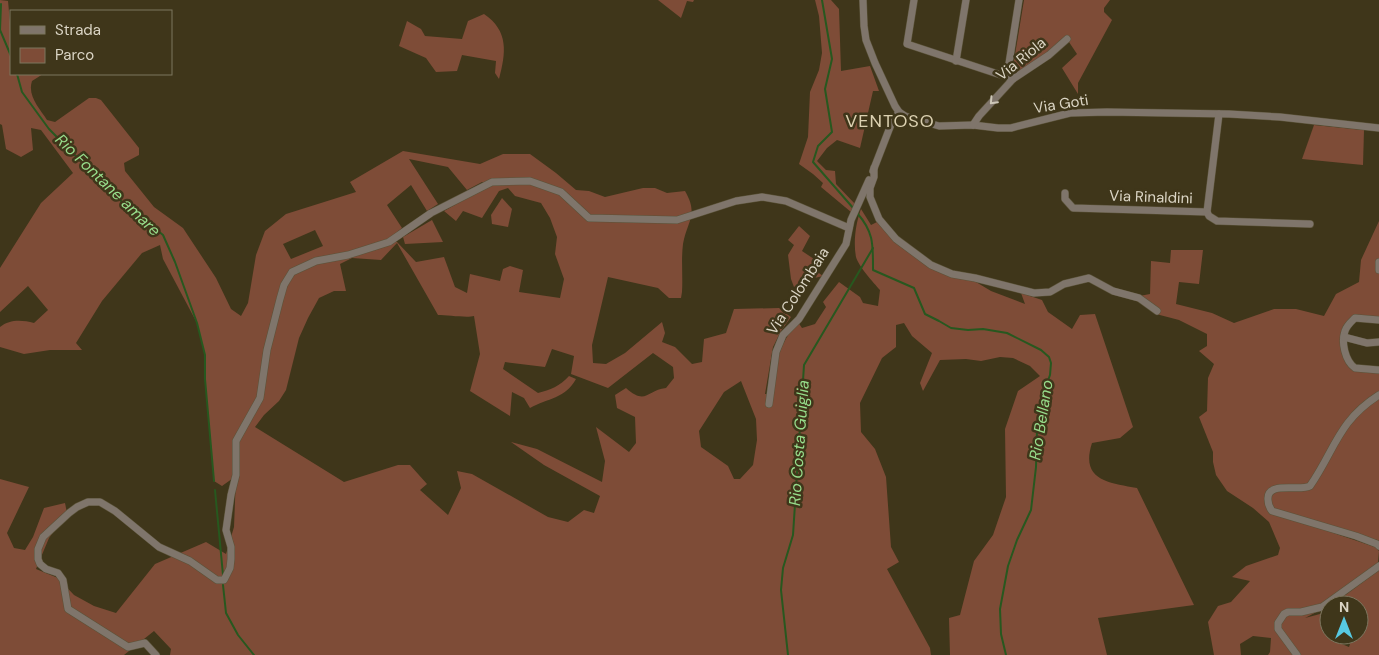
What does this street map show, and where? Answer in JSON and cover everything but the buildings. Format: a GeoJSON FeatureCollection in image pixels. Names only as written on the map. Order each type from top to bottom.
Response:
{"type":"FeatureCollection","features":[{"type":"Feature","properties":{"kind":"street"},"geometry":{"type":"LineString","coordinates":[[863,0],[864,26],[868,46],[892,101],[899,112]]}},
{"type":"Feature","properties":{"kind":"street"},"geometry":{"type":"LineString","coordinates":[[914,0],[907,44],[1010,78],[1019,0]]}},
{"type":"Feature","properties":{"kind":"street"},"geometry":{"type":"LineString","coordinates":[[956,61],[966,0]]}},
{"type":"Feature","properties":{"kind":"street","name":"Via Riola"},"geometry":{"type":"LineString","coordinates":[[974,125],[979,116],[1010,78],[1049,55],[1066,39]]}},
{"type":"Feature","properties":{"kind":"street","name":"Via Goti"},"geometry":{"type":"LineString","coordinates":[[899,112],[912,119],[939,126],[974,125],[998,128],[1011,128],[1076,113],[1107,112],[1219,114],[1318,120],[1379,128]]}},
{"type":"Feature","properties":{"kind":"street","name":"Via Colombaia"},"geometry":{"type":"LineString","coordinates":[[769,404],[776,352],[783,335],[799,319],[830,273],[847,242],[854,214],[892,122],[899,112]]}},
{"type":"Feature","properties":{"kind":"street","name":"Via Rinaldini"},"geometry":{"type":"LineString","coordinates":[[1065,193],[1065,199],[1073,208],[1207,212],[1219,114]]}},
{"type":"Feature","properties":{"kind":"street","name":"Via Colombaia"},"geometry":{"type":"LineString","coordinates":[[874,168],[870,196],[879,219],[911,252],[931,265],[952,274],[1034,293],[1050,292],[1064,284],[1089,278],[1113,290],[1139,298],[1157,310]]}},
{"type":"Feature","properties":{"kind":"street"},"geometry":{"type":"LineString","coordinates":[[156,655],[145,643],[128,646],[68,609],[63,580],[58,573],[40,564],[38,548],[43,537],[77,507],[88,502],[100,502],[115,511],[159,547],[190,561],[217,580],[224,580],[232,559],[226,530],[236,475],[236,441],[260,398],[267,350],[284,285],[292,272],[316,261],[348,255],[389,242],[431,214],[492,182],[530,181],[561,192],[589,218],[676,220],[736,202],[762,197],[786,201],[849,228]]}},
{"type":"Feature","properties":{"kind":"street"},"geometry":{"type":"LineString","coordinates":[[1207,212],[1209,216],[1217,221],[1310,224]]}},
{"type":"Feature","properties":{"kind":"street"},"geometry":{"type":"LineString","coordinates":[[1379,262],[1379,270]]}},
{"type":"Feature","properties":{"kind":"street"},"geometry":{"type":"LineString","coordinates":[[1379,320],[1356,318],[1348,324],[1344,337],[1346,358],[1352,366],[1355,368],[1379,370]]}},
{"type":"Feature","properties":{"kind":"street"},"geometry":{"type":"LineString","coordinates":[[1344,337],[1367,343],[1379,342]]}},
{"type":"Feature","properties":{"kind":"street"},"geometry":{"type":"LineString","coordinates":[[1379,395],[1362,406],[1348,422],[1310,486],[1306,488],[1283,487],[1274,489],[1267,495],[1268,506],[1272,511],[1356,536],[1379,546]]}},
{"type":"Feature","properties":{"kind":"street"},"geometry":{"type":"LineString","coordinates":[[1297,655],[1278,629],[1278,623],[1284,614],[1322,607],[1379,566]]}},
{"type":"Feature","properties":{"kind":"green space"},"geometry":{"type":"Polygon","coordinates":[[[0,0],[8,1],[10,75],[41,75],[32,81],[31,92],[47,120],[55,122],[89,98],[101,100],[139,148],[139,155],[124,163],[125,171],[154,207],[183,228],[216,278],[231,309],[241,316],[248,303],[256,255],[265,231],[286,214],[356,192],[350,182],[403,151],[480,164],[503,154],[530,154],[576,190],[589,191],[605,197],[643,188],[655,188],[667,193],[685,191],[692,212],[683,244],[681,298],[669,298],[658,288],[608,277],[592,345],[593,363],[606,364],[625,353],[662,322],[665,333],[662,342],[675,347],[692,364],[702,362],[704,339],[726,333],[734,309],[779,308],[791,317],[773,347],[765,394],[773,394],[779,356],[785,340],[798,322],[802,328],[815,324],[826,307],[823,302],[839,282],[860,297],[863,303],[878,306],[880,290],[863,270],[856,257],[856,232],[861,209],[871,225],[877,222],[893,240],[929,267],[976,282],[991,291],[1025,304],[1021,293],[1042,300],[1048,312],[1072,329],[1080,315],[1095,314],[1133,427],[1120,438],[1092,443],[1089,455],[1090,465],[1093,472],[1099,478],[1137,488],[1194,605],[1098,618],[1107,655],[950,655],[949,618],[960,615],[974,561],[993,535],[1006,497],[1005,429],[1018,391],[1040,376],[1030,366],[1013,358],[1000,357],[981,361],[966,359],[940,360],[923,391],[920,383],[932,353],[912,336],[904,323],[896,325],[896,347],[882,358],[860,403],[861,432],[875,449],[886,477],[891,547],[899,562],[887,569],[930,648],[931,655],[170,655],[171,649],[154,631],[124,655],[0,655],[0,479],[29,487],[7,533],[14,548],[25,550],[33,537],[44,508],[65,503],[67,513],[49,538],[36,569],[58,578],[74,595],[94,606],[116,613],[155,564],[206,542],[226,554],[234,527],[236,476],[222,486],[214,481],[205,379],[205,355],[197,323],[163,259],[160,245],[142,253],[102,301],[76,343],[82,350],[50,350],[24,354],[0,347],[0,327],[16,321],[34,323],[48,310],[28,286],[0,312],[0,268],[41,203],[73,173],[41,130],[31,128],[33,150],[21,157],[6,149],[2,125],[0,124],[0,0]],[[409,159],[438,204],[427,211],[411,185],[387,205],[402,228],[386,241],[397,242],[416,262],[444,257],[455,287],[467,293],[470,274],[500,281],[503,269],[510,266],[523,270],[519,292],[560,298],[564,279],[555,254],[557,237],[550,218],[541,203],[515,196],[508,188],[499,191],[482,218],[463,211],[456,221],[444,211],[490,185],[482,182],[467,190],[448,167],[409,159]],[[315,230],[283,244],[291,259],[323,246],[315,230]],[[397,243],[381,260],[352,258],[340,264],[346,291],[334,291],[319,298],[299,338],[286,390],[279,401],[264,415],[255,427],[344,482],[398,465],[410,465],[427,484],[420,490],[448,515],[461,488],[457,471],[472,474],[548,517],[568,522],[584,510],[594,513],[600,496],[544,465],[511,442],[537,449],[602,482],[605,461],[596,427],[629,452],[636,443],[635,417],[617,408],[615,395],[626,388],[638,396],[646,396],[666,388],[674,378],[673,367],[653,353],[608,388],[571,374],[574,356],[552,349],[545,367],[505,362],[503,369],[538,393],[555,387],[569,376],[576,379],[567,391],[530,408],[524,398],[512,392],[510,416],[470,391],[480,354],[474,316],[438,315],[397,243]],[[741,381],[724,392],[699,431],[701,447],[728,466],[734,479],[740,479],[753,465],[757,440],[756,419],[741,381]]]}},
{"type":"Feature","properties":{"kind":"green space"},"geometry":{"type":"Polygon","coordinates":[[[658,0],[694,0],[693,2],[687,1],[681,18],[658,0]]]}},
{"type":"Feature","properties":{"kind":"green space"},"geometry":{"type":"Polygon","coordinates":[[[815,0],[831,0],[839,9],[841,71],[870,66],[879,91],[873,91],[860,148],[837,140],[827,148],[817,161],[826,170],[835,171],[836,184],[855,204],[851,212],[821,187],[823,183],[799,164],[808,137],[810,92],[819,70],[822,53],[819,16],[815,0]]]}},
{"type":"Feature","properties":{"kind":"green space"},"geometry":{"type":"Polygon","coordinates":[[[1024,0],[1110,0],[1104,8],[1104,12],[1112,20],[1078,83],[1078,94],[1062,68],[1077,54],[1067,39],[1018,76],[1012,73],[1024,0]]]}},
{"type":"Feature","properties":{"kind":"green space"},"geometry":{"type":"Polygon","coordinates":[[[484,14],[498,28],[502,35],[504,51],[499,79],[495,73],[496,61],[462,55],[457,71],[436,72],[426,58],[399,46],[407,21],[421,29],[425,36],[462,39],[468,21],[484,14]]]}},
{"type":"Feature","properties":{"kind":"green space"},"geometry":{"type":"Polygon","coordinates":[[[1314,125],[1364,130],[1363,165],[1302,159],[1314,125]]]}},
{"type":"Feature","properties":{"kind":"green space"},"geometry":{"type":"Polygon","coordinates":[[[502,198],[512,209],[508,227],[492,224],[491,215],[502,198]]]}},
{"type":"Feature","properties":{"kind":"green space"},"geometry":{"type":"Polygon","coordinates":[[[432,220],[443,242],[405,244],[403,237],[432,220]]]}},
{"type":"Feature","properties":{"kind":"green space"},"geometry":{"type":"Polygon","coordinates":[[[1379,221],[1379,324],[1373,319],[1355,318],[1344,337],[1352,366],[1379,370],[1379,541],[1375,539],[1370,541],[1310,525],[1375,547],[1379,551],[1378,563],[1340,595],[1319,595],[1319,611],[1305,618],[1319,614],[1319,645],[1344,645],[1349,647],[1350,645],[1369,645],[1369,595],[1345,595],[1379,570],[1379,655],[1268,655],[1271,638],[1253,636],[1240,644],[1241,655],[1214,655],[1208,622],[1218,606],[1231,602],[1250,581],[1232,577],[1246,566],[1278,555],[1280,548],[1269,522],[1253,508],[1227,491],[1216,475],[1213,452],[1199,417],[1207,411],[1208,378],[1214,364],[1199,351],[1207,346],[1207,334],[1179,320],[1156,314],[1139,302],[1129,298],[1150,294],[1151,261],[1170,263],[1171,250],[1203,250],[1199,284],[1179,282],[1176,304],[1212,313],[1234,323],[1274,309],[1296,309],[1324,316],[1336,294],[1359,282],[1361,260],[1379,221]]]}},
{"type":"Feature","properties":{"kind":"green space"},"geometry":{"type":"Polygon","coordinates":[[[799,226],[810,236],[802,251],[820,263],[816,271],[823,276],[802,281],[794,287],[788,255],[794,245],[788,240],[799,226]]]}},
{"type":"Feature","properties":{"kind":"waterway","name":"Rio Bellano"},"geometry":{"type":"LineString","coordinates":[[822,0],[832,59],[825,89],[832,132],[818,146],[813,162],[854,209]]}},
{"type":"Feature","properties":{"kind":"waterway","name":"Rio Fontane amare"},"geometry":{"type":"LineString","coordinates":[[1,4],[0,30],[10,54]]}},
{"type":"Feature","properties":{"kind":"waterway","name":"Rio Fontane amare"},"geometry":{"type":"LineString","coordinates":[[17,75],[22,92],[49,129],[115,196],[163,235],[197,323],[205,355],[205,379],[214,481]]}},
{"type":"Feature","properties":{"kind":"waterway","name":"Rio Bellano"},"geometry":{"type":"LineString","coordinates":[[857,213],[870,233],[873,270],[914,288],[925,314],[951,328],[983,329],[1007,333],[1041,350],[1049,357],[1051,363],[1050,375],[1043,394],[1037,430],[1036,467],[1031,510],[1017,540],[1008,566],[1000,609],[1001,634],[1006,655]]}},
{"type":"Feature","properties":{"kind":"waterway","name":"Rio Costa Guiglia"},"geometry":{"type":"LineString","coordinates":[[788,655],[781,590],[783,568],[793,535],[804,365],[873,248]]}},
{"type":"Feature","properties":{"kind":"waterway","name":"Rio Fontane amare"},"geometry":{"type":"LineString","coordinates":[[215,490],[223,575]]}},
{"type":"Feature","properties":{"kind":"waterway","name":"Rio Fontane amare"},"geometry":{"type":"LineString","coordinates":[[223,585],[226,613],[238,635],[254,655]]}},
{"type":"Feature","properties":{"kind":"district","name":"VENTOSO"},"geometry":{"type":"Point","coordinates":[890,121]}}]}
